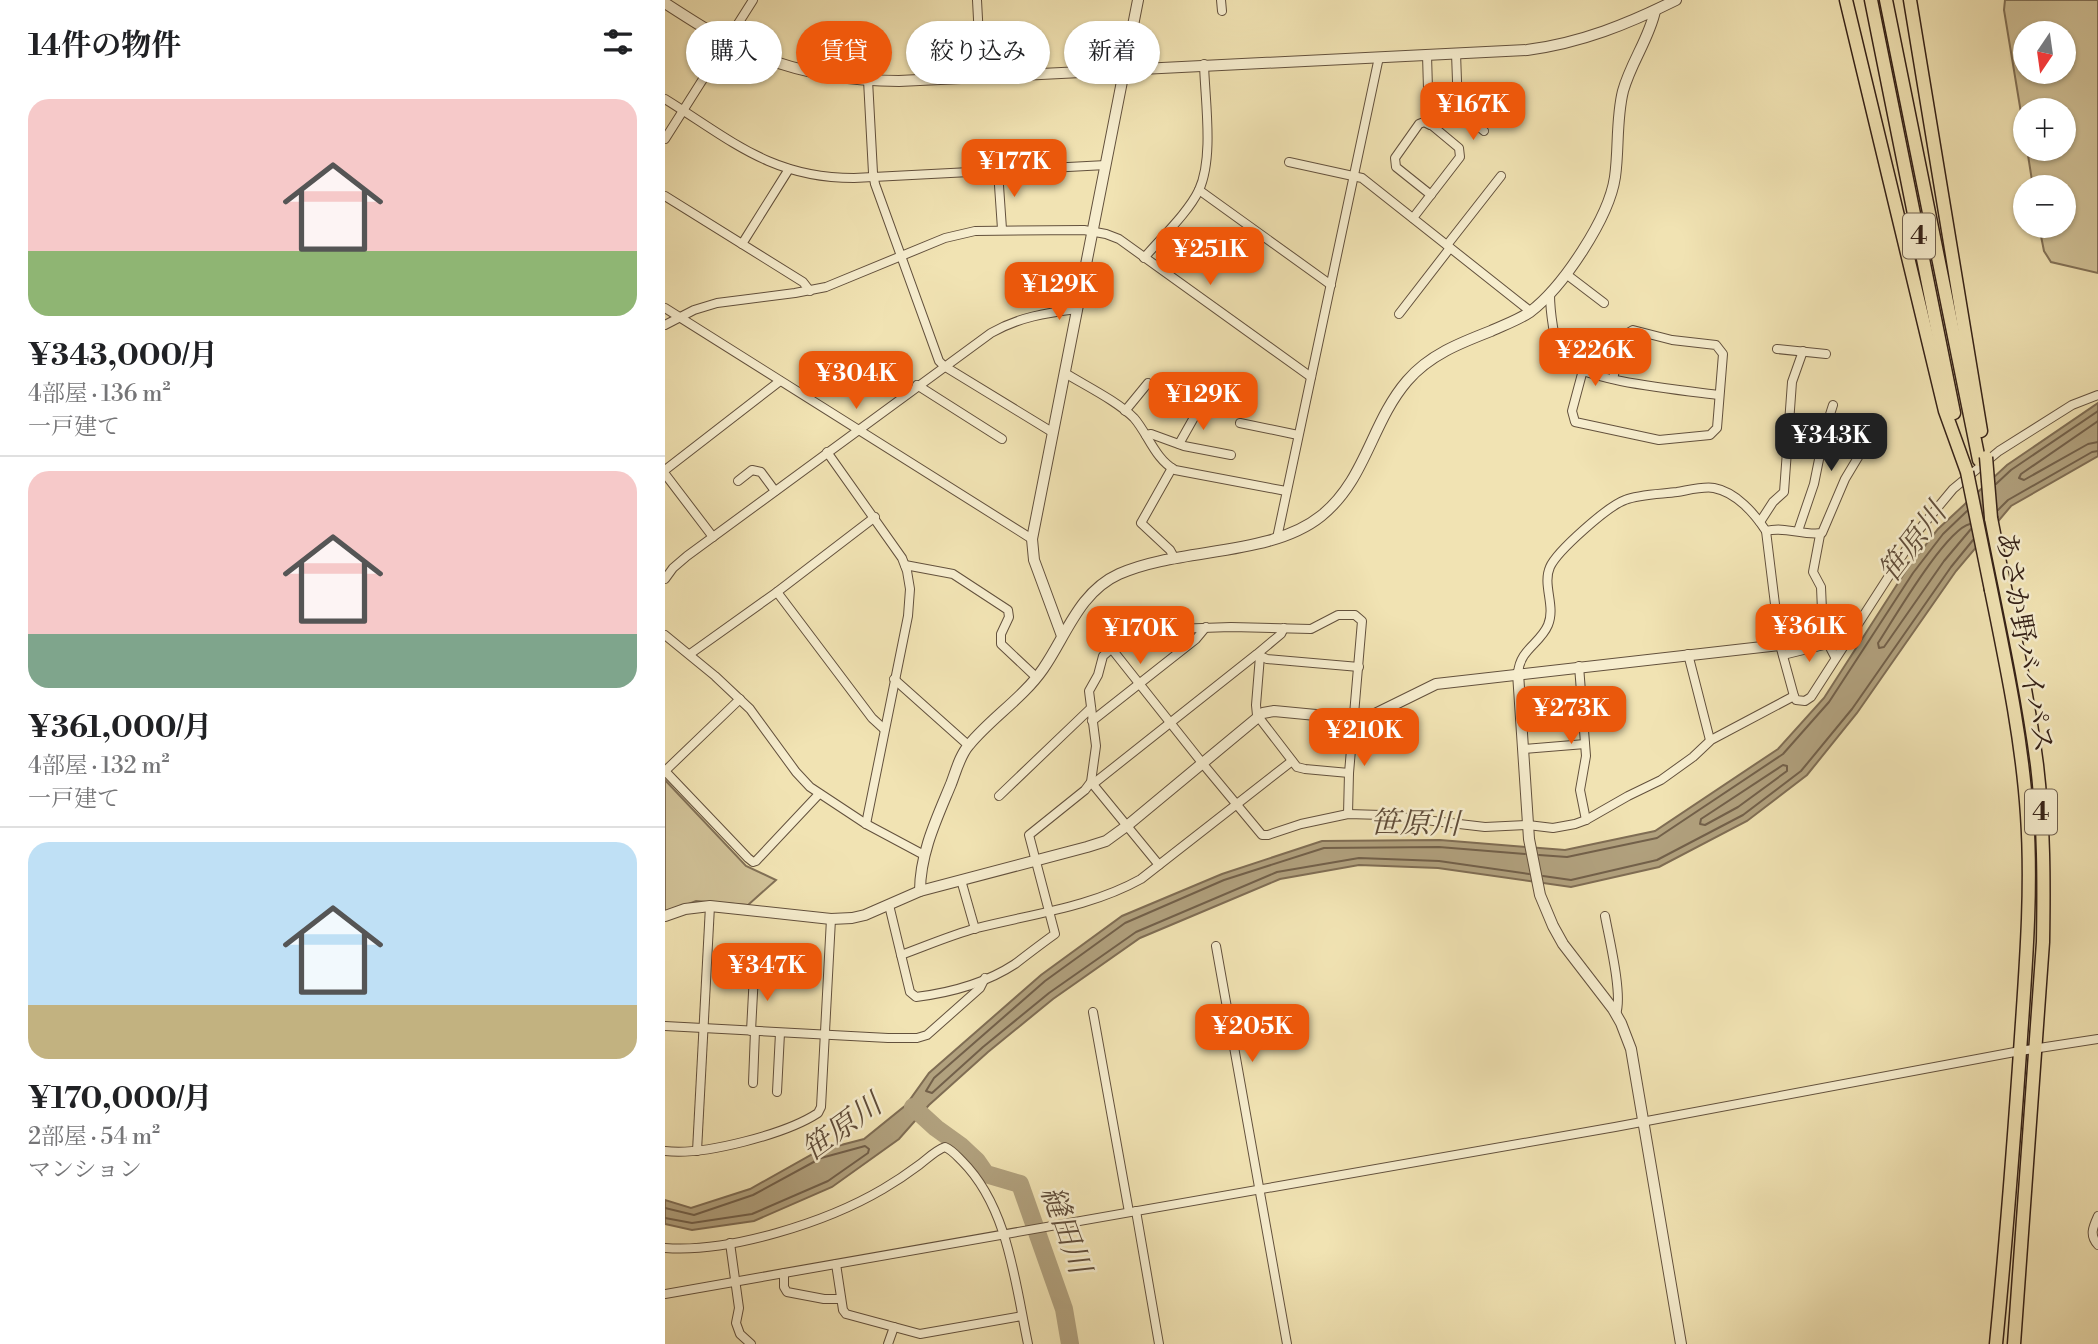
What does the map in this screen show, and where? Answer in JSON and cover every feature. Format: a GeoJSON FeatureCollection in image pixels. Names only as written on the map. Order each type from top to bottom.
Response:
{"type":"FeatureCollection","features":[{"type":"Feature","properties":{"kind":"highway"},"geometry":{"type":"LineString","coordinates":[[1846,0],[1942,399],[1967,471]]}},
{"type":"Feature","properties":{"kind":"highway","name":"あさか野バイパス"},"geometry":{"type":"LineString","coordinates":[[1871,0],[2011,688],[2027,815],[2027,939],[1996,1344]]}},
{"type":"Feature","properties":{"kind":"highway","name":"あさか野バイパス"},"geometry":{"type":"LineString","coordinates":[[1886,0],[1982,458],[2037,766],[2044,881],[2043,942],[2014,1344]]}},
{"type":"Feature","properties":{"kind":"highway"},"geometry":{"type":"LineString","coordinates":[[1910,0],[1982,458]]}},
{"type":"Feature","properties":{"kind":"street"},"geometry":{"type":"LineString","coordinates":[[739,21],[753,0]]}},
{"type":"Feature","properties":{"kind":"street"},"geometry":{"type":"LineString","coordinates":[[977,0],[978,21]]}},
{"type":"Feature","properties":{"kind":"street"},"geometry":{"type":"LineString","coordinates":[[1134,21],[1138,0]]}},
{"type":"Feature","properties":{"kind":"street"},"geometry":{"type":"LineString","coordinates":[[1221,0],[1222,10]]}},
{"type":"Feature","properties":{"kind":"street"},"geometry":{"type":"LineString","coordinates":[[1160,67],[1527,50],[1572,42],[1615,29],[1676,0]]}},
{"type":"Feature","properties":{"kind":"street"},"geometry":{"type":"LineString","coordinates":[[665,3],[695,21]]}},
{"type":"Feature","properties":{"kind":"street"},"geometry":{"type":"LineString","coordinates":[[920,891],[924,855],[968,746],[1036,677],[1086,601],[1106,581],[1132,569],[1277,538],[1305,527],[1319,518],[1340,498],[1354,478],[1397,394],[1418,370],[1450,348],[1513,321],[1550,294],[1566,274],[1602,216],[1610,196],[1615,176],[1623,91],[1634,60],[1647,36],[1655,10]]}},
{"type":"Feature","properties":{"kind":"street"},"geometry":{"type":"LineString","coordinates":[[1456,53],[1458,109],[1484,131]]}},
{"type":"Feature","properties":{"kind":"street"},"geometry":{"type":"LineString","coordinates":[[1427,55],[1430,125]]}},
{"type":"Feature","properties":{"kind":"street"},"geometry":{"type":"LineString","coordinates":[[1277,538],[1379,57]]}},
{"type":"Feature","properties":{"kind":"street"},"geometry":{"type":"LineString","coordinates":[[1144,258],[1199,190],[1207,155],[1204,64]]}},
{"type":"Feature","properties":{"kind":"street"},"geometry":{"type":"LineString","coordinates":[[665,139],[699,84]]}},
{"type":"Feature","properties":{"kind":"street"},"geometry":{"type":"LineString","coordinates":[[868,84],[874,177],[938,358],[944,366],[1052,432]]}},
{"type":"Feature","properties":{"kind":"street"},"geometry":{"type":"LineString","coordinates":[[1062,636],[1034,560],[1032,539],[1122,84]]}},
{"type":"Feature","properties":{"kind":"street"},"geometry":{"type":"LineString","coordinates":[[665,99],[756,156],[789,169],[827,178],[1106,164]]}},
{"type":"Feature","properties":{"kind":"street"},"geometry":{"type":"LineString","coordinates":[[1413,218],[1431,195],[1460,157],[1460,149],[1424,122],[1419,124],[1395,158],[1396,167],[1431,195]]}},
{"type":"Feature","properties":{"kind":"street"},"geometry":{"type":"LineString","coordinates":[[1289,162],[1362,178],[1530,311]]}},
{"type":"Feature","properties":{"kind":"street"},"geometry":{"type":"LineString","coordinates":[[742,244],[789,169]]}},
{"type":"Feature","properties":{"kind":"street"},"geometry":{"type":"LineString","coordinates":[[998,170],[1002,229]]}},
{"type":"Feature","properties":{"kind":"street"},"geometry":{"type":"LineString","coordinates":[[1399,314],[1501,176]]}},
{"type":"Feature","properties":{"kind":"street"},"geometry":{"type":"LineString","coordinates":[[1199,190],[1331,285]]}},
{"type":"Feature","properties":{"kind":"street"},"geometry":{"type":"LineString","coordinates":[[665,196],[803,282],[810,291]]}},
{"type":"Feature","properties":{"kind":"street"},"geometry":{"type":"LineString","coordinates":[[665,325],[717,303],[810,291],[847,280],[958,234],[1002,229],[1093,231],[1119,239],[1311,377]]}},
{"type":"Feature","properties":{"kind":"street"},"geometry":{"type":"LineString","coordinates":[[1566,274],[1604,303]]}},
{"type":"Feature","properties":{"kind":"street"},"geometry":{"type":"LineString","coordinates":[[1550,294],[1561,356],[1570,365],[1645,386],[1719,395]]}},
{"type":"Feature","properties":{"kind":"street"},"geometry":{"type":"LineString","coordinates":[[665,308],[1032,539]]}},
{"type":"Feature","properties":{"kind":"street"},"geometry":{"type":"LineString","coordinates":[[665,579],[679,562],[712,537],[944,366],[1006,324],[1039,314],[1077,309]]}},
{"type":"Feature","properties":{"kind":"street"},"geometry":{"type":"LineString","coordinates":[[1583,370],[1572,411],[1575,422],[1660,440],[1710,435],[1717,428],[1723,354],[1716,345],[1672,340],[1635,331],[1623,336],[1613,379]]}},
{"type":"Feature","properties":{"kind":"street"},"geometry":{"type":"LineString","coordinates":[[1777,348],[1826,354]]}},
{"type":"Feature","properties":{"kind":"street"},"geometry":{"type":"LineString","coordinates":[[1760,522],[1773,502],[1784,492],[1793,382],[1804,351]]}},
{"type":"Feature","properties":{"kind":"street"},"geometry":{"type":"LineString","coordinates":[[1065,373],[1125,411],[1146,435],[1159,456],[1172,468],[1286,491]]}},
{"type":"Feature","properties":{"kind":"street"},"geometry":{"type":"LineString","coordinates":[[712,537],[665,472],[780,382]]}},
{"type":"Feature","properties":{"kind":"street"},"geometry":{"type":"LineString","coordinates":[[1125,411],[1148,383]]}},
{"type":"Feature","properties":{"kind":"street"},"geometry":{"type":"LineString","coordinates":[[917,386],[1002,439]]}},
{"type":"Feature","properties":{"kind":"street"},"geometry":{"type":"LineString","coordinates":[[1681,1344],[1631,1049],[1616,1014],[1570,955],[1553,926],[1536,883],[1528,825],[1518,673],[1519,663],[1526,652],[1548,626],[1551,615],[1546,577],[1551,564],[1597,516],[1625,499],[1712,487],[1735,497],[1766,531],[1782,650],[1794,696],[1800,702],[1805,701],[1811,697],[1918,531],[1953,489],[1999,451],[2072,405],[2098,395]]}},
{"type":"Feature","properties":{"kind":"street"},"geometry":{"type":"LineString","coordinates":[[1179,444],[1201,405]]}},
{"type":"Feature","properties":{"kind":"street"},"geometry":{"type":"LineString","coordinates":[[1798,531],[1814,484],[1833,405]]}},
{"type":"Feature","properties":{"kind":"street"},"geometry":{"type":"LineString","coordinates":[[1240,423],[1298,435]]}},
{"type":"Feature","properties":{"kind":"street"},"geometry":{"type":"LineString","coordinates":[[1146,435],[1151,433],[1179,444],[1231,455]]}},
{"type":"Feature","properties":{"kind":"street"},"geometry":{"type":"LineString","coordinates":[[1835,657],[1822,630],[1821,587],[1813,570],[1820,534],[1845,479],[1872,434]]}},
{"type":"Feature","properties":{"kind":"street"},"geometry":{"type":"LineString","coordinates":[[827,452],[898,551],[909,580],[909,608],[866,824]]}},
{"type":"Feature","properties":{"kind":"street"},"geometry":{"type":"LineString","coordinates":[[1172,468],[1140,523],[1170,550],[1175,559]]}},
{"type":"Feature","properties":{"kind":"street"},"geometry":{"type":"LineString","coordinates":[[739,481],[752,471],[761,472],[775,491]]}},
{"type":"Feature","properties":{"kind":"street"},"geometry":{"type":"LineString","coordinates":[[689,654],[777,592],[875,517]]}},
{"type":"Feature","properties":{"kind":"street"},"geometry":{"type":"LineString","coordinates":[[1766,531],[1784,528],[1820,534]]}},
{"type":"Feature","properties":{"kind":"street"},"geometry":{"type":"LineString","coordinates":[[905,565],[953,574],[1007,610],[1009,617],[1001,634],[1000,644],[1036,677]]}},
{"type":"Feature","properties":{"kind":"street"},"geometry":{"type":"LineString","coordinates":[[777,592],[872,718],[884,729]]}},
{"type":"Feature","properties":{"kind":"street"},"geometry":{"type":"LineString","coordinates":[[1159,865],[1092,783],[1096,746],[1090,688],[1098,675],[1103,656],[1111,648],[1152,634],[1173,629],[1206,627],[1311,629],[1338,615],[1355,615],[1362,621],[1348,814]]}},
{"type":"Feature","properties":{"kind":"street"},"geometry":{"type":"LineString","coordinates":[[1093,721],[1196,639],[1206,627]]}},
{"type":"Feature","properties":{"kind":"street"},"geometry":{"type":"LineString","coordinates":[[889,905],[910,992],[914,997],[934,996],[1013,965],[1055,934],[1029,838],[1030,833],[1258,655],[1284,628]]}},
{"type":"Feature","properties":{"kind":"street"},"geometry":{"type":"LineString","coordinates":[[665,635],[755,714],[796,772],[819,794],[866,824],[924,855]]}},
{"type":"Feature","properties":{"kind":"street"},"geometry":{"type":"LineString","coordinates":[[665,916],[685,909],[710,906],[831,919],[852,918],[920,891],[1087,848],[1106,841],[1128,825],[1263,713],[1274,711],[1355,720],[1371,716],[1436,684],[1688,654],[1782,650],[1828,644]]}},
{"type":"Feature","properties":{"kind":"street"},"geometry":{"type":"LineString","coordinates":[[1111,648],[1262,835],[1348,814],[1485,827],[1528,825],[1553,828],[1586,820],[1661,780],[1684,764],[1710,740],[1794,696]]}},
{"type":"Feature","properties":{"kind":"street"},"geometry":{"type":"LineString","coordinates":[[1688,654],[1710,740]]}},
{"type":"Feature","properties":{"kind":"street"},"geometry":{"type":"LineString","coordinates":[[1258,655],[1267,659],[1359,667]]}},
{"type":"Feature","properties":{"kind":"street"},"geometry":{"type":"LineString","coordinates":[[1258,655],[1258,718],[1301,769],[1349,773]]}},
{"type":"Feature","properties":{"kind":"street"},"geometry":{"type":"LineString","coordinates":[[1579,666],[1586,762],[1580,790],[1586,820]]}},
{"type":"Feature","properties":{"kind":"street"},"geometry":{"type":"LineString","coordinates":[[894,679],[968,746]]}},
{"type":"Feature","properties":{"kind":"street"},"geometry":{"type":"LineString","coordinates":[[740,699],[665,771],[753,862],[819,794]]}},
{"type":"Feature","properties":{"kind":"street"},"geometry":{"type":"LineString","coordinates":[[999,796],[1091,708]]}},
{"type":"Feature","properties":{"kind":"street"},"geometry":{"type":"LineString","coordinates":[[1523,749],[1585,744]]}},
{"type":"Feature","properties":{"kind":"street"},"geometry":{"type":"LineString","coordinates":[[901,956],[947,937],[1119,891],[1141,879],[1292,761]]}},
{"type":"Feature","properties":{"kind":"street"},"geometry":{"type":"LineString","coordinates":[[961,880],[975,929]]}},
{"type":"Feature","properties":{"kind":"street"},"geometry":{"type":"LineString","coordinates":[[697,1151],[710,906]]}},
{"type":"Feature","properties":{"kind":"street"},"geometry":{"type":"LineString","coordinates":[[1605,916],[1615,974],[1618,1008],[1616,1014]]}},
{"type":"Feature","properties":{"kind":"street"},"geometry":{"type":"LineString","coordinates":[[665,1150],[714,1149],[776,1132],[818,1113],[821,1107],[831,919]]}},
{"type":"Feature","properties":{"kind":"street"},"geometry":{"type":"LineString","coordinates":[[1216,946],[1287,1344]]}},
{"type":"Feature","properties":{"kind":"street"},"geometry":{"type":"LineString","coordinates":[[753,1083],[754,974]]}},
{"type":"Feature","properties":{"kind":"street"},"geometry":{"type":"LineString","coordinates":[[665,1026],[912,1039],[924,1037],[980,988],[985,978]]}},
{"type":"Feature","properties":{"kind":"street"},"geometry":{"type":"LineString","coordinates":[[1093,1012],[1159,1344]]}},
{"type":"Feature","properties":{"kind":"street"},"geometry":{"type":"LineString","coordinates":[[777,1092],[780,1032]]}},
{"type":"Feature","properties":{"kind":"street"},"geometry":{"type":"LineString","coordinates":[[665,1294],[2098,1039]]}},
{"type":"Feature","properties":{"kind":"street"},"geometry":{"type":"LineString","coordinates":[[665,1248],[687,1249],[730,1243],[797,1227],[846,1209],[899,1180],[945,1147],[957,1155],[980,1182],[1004,1234],[1028,1344]]}},
{"type":"Feature","properties":{"kind":"street"},"geometry":{"type":"LineString","coordinates":[[2098,1216],[2092,1233],[2098,1245]]}},
{"type":"Feature","properties":{"kind":"street"},"geometry":{"type":"LineString","coordinates":[[730,1243],[739,1308],[736,1323],[740,1334],[751,1344]]}},
{"type":"Feature","properties":{"kind":"street"},"geometry":{"type":"LineString","coordinates":[[836,1264],[843,1310],[846,1314],[922,1334],[1022,1316]]}},
{"type":"Feature","properties":{"kind":"street"},"geometry":{"type":"LineString","coordinates":[[784,1273],[784,1287],[787,1292],[824,1299],[841,1299]]}},
{"type":"Feature","properties":{"kind":"street"},"geometry":{"type":"LineString","coordinates":[[887,1344],[894,1327]]}},
{"type":"Feature","properties":{"kind":"shaded area"},"geometry":{"type":"Polygon","coordinates":[[[2005,0],[2098,0],[2098,273],[2051,262],[2044,251],[2041,238],[2076,238],[2076,175],[2031,175],[2029,161],[2076,161],[2076,98],[2019,98],[2016,84],[2076,84],[2076,21],[2013,21],[2013,64],[2004,10],[2005,0]]]}},
{"type":"Feature","properties":{"kind":"shaded area"},"geometry":{"type":"Polygon","coordinates":[[[665,780],[746,866],[776,880],[748,905],[696,901],[665,913],[665,780]]]}},
{"type":"Feature","properties":{"kind":"water"},"geometry":{"type":"Polygon","coordinates":[[[2098,403],[2098,456],[2011,506],[1956,571],[1857,713],[1807,775],[1747,821],[1659,867],[1571,887],[1438,868],[1359,865],[1280,879],[1140,938],[1053,999],[929,1105],[899,1139],[832,1187],[754,1221],[692,1230],[665,1224],[665,1200],[691,1208],[750,1189],[818,1151],[864,1139],[906,1105],[929,1073],[1041,975],[1122,916],[1222,874],[1322,841],[1440,840],[1565,850],[1655,831],[1778,749],[1824,698],[1907,569],[1938,529],[2007,465],[2098,403]]]}},
{"type":"Feature","properties":{"kind":"waterway","name":"縫田川"},"geometry":{"type":"LineString","coordinates":[[913,1107],[961,1146],[986,1174],[1020,1184],[1064,1309],[1070,1344]]}},
{"type":"Feature","properties":{"kind":"water label","name":"笹原川"},"geometry":{"type":"Point","coordinates":[1913,543]}},
{"type":"Feature","properties":{"kind":"water label","name":"笹原川"},"geometry":{"type":"Point","coordinates":[1415,824]}},
{"type":"Feature","properties":{"kind":"water label","name":"笹原川"},"geometry":{"type":"Point","coordinates":[842,1128]}}]}
